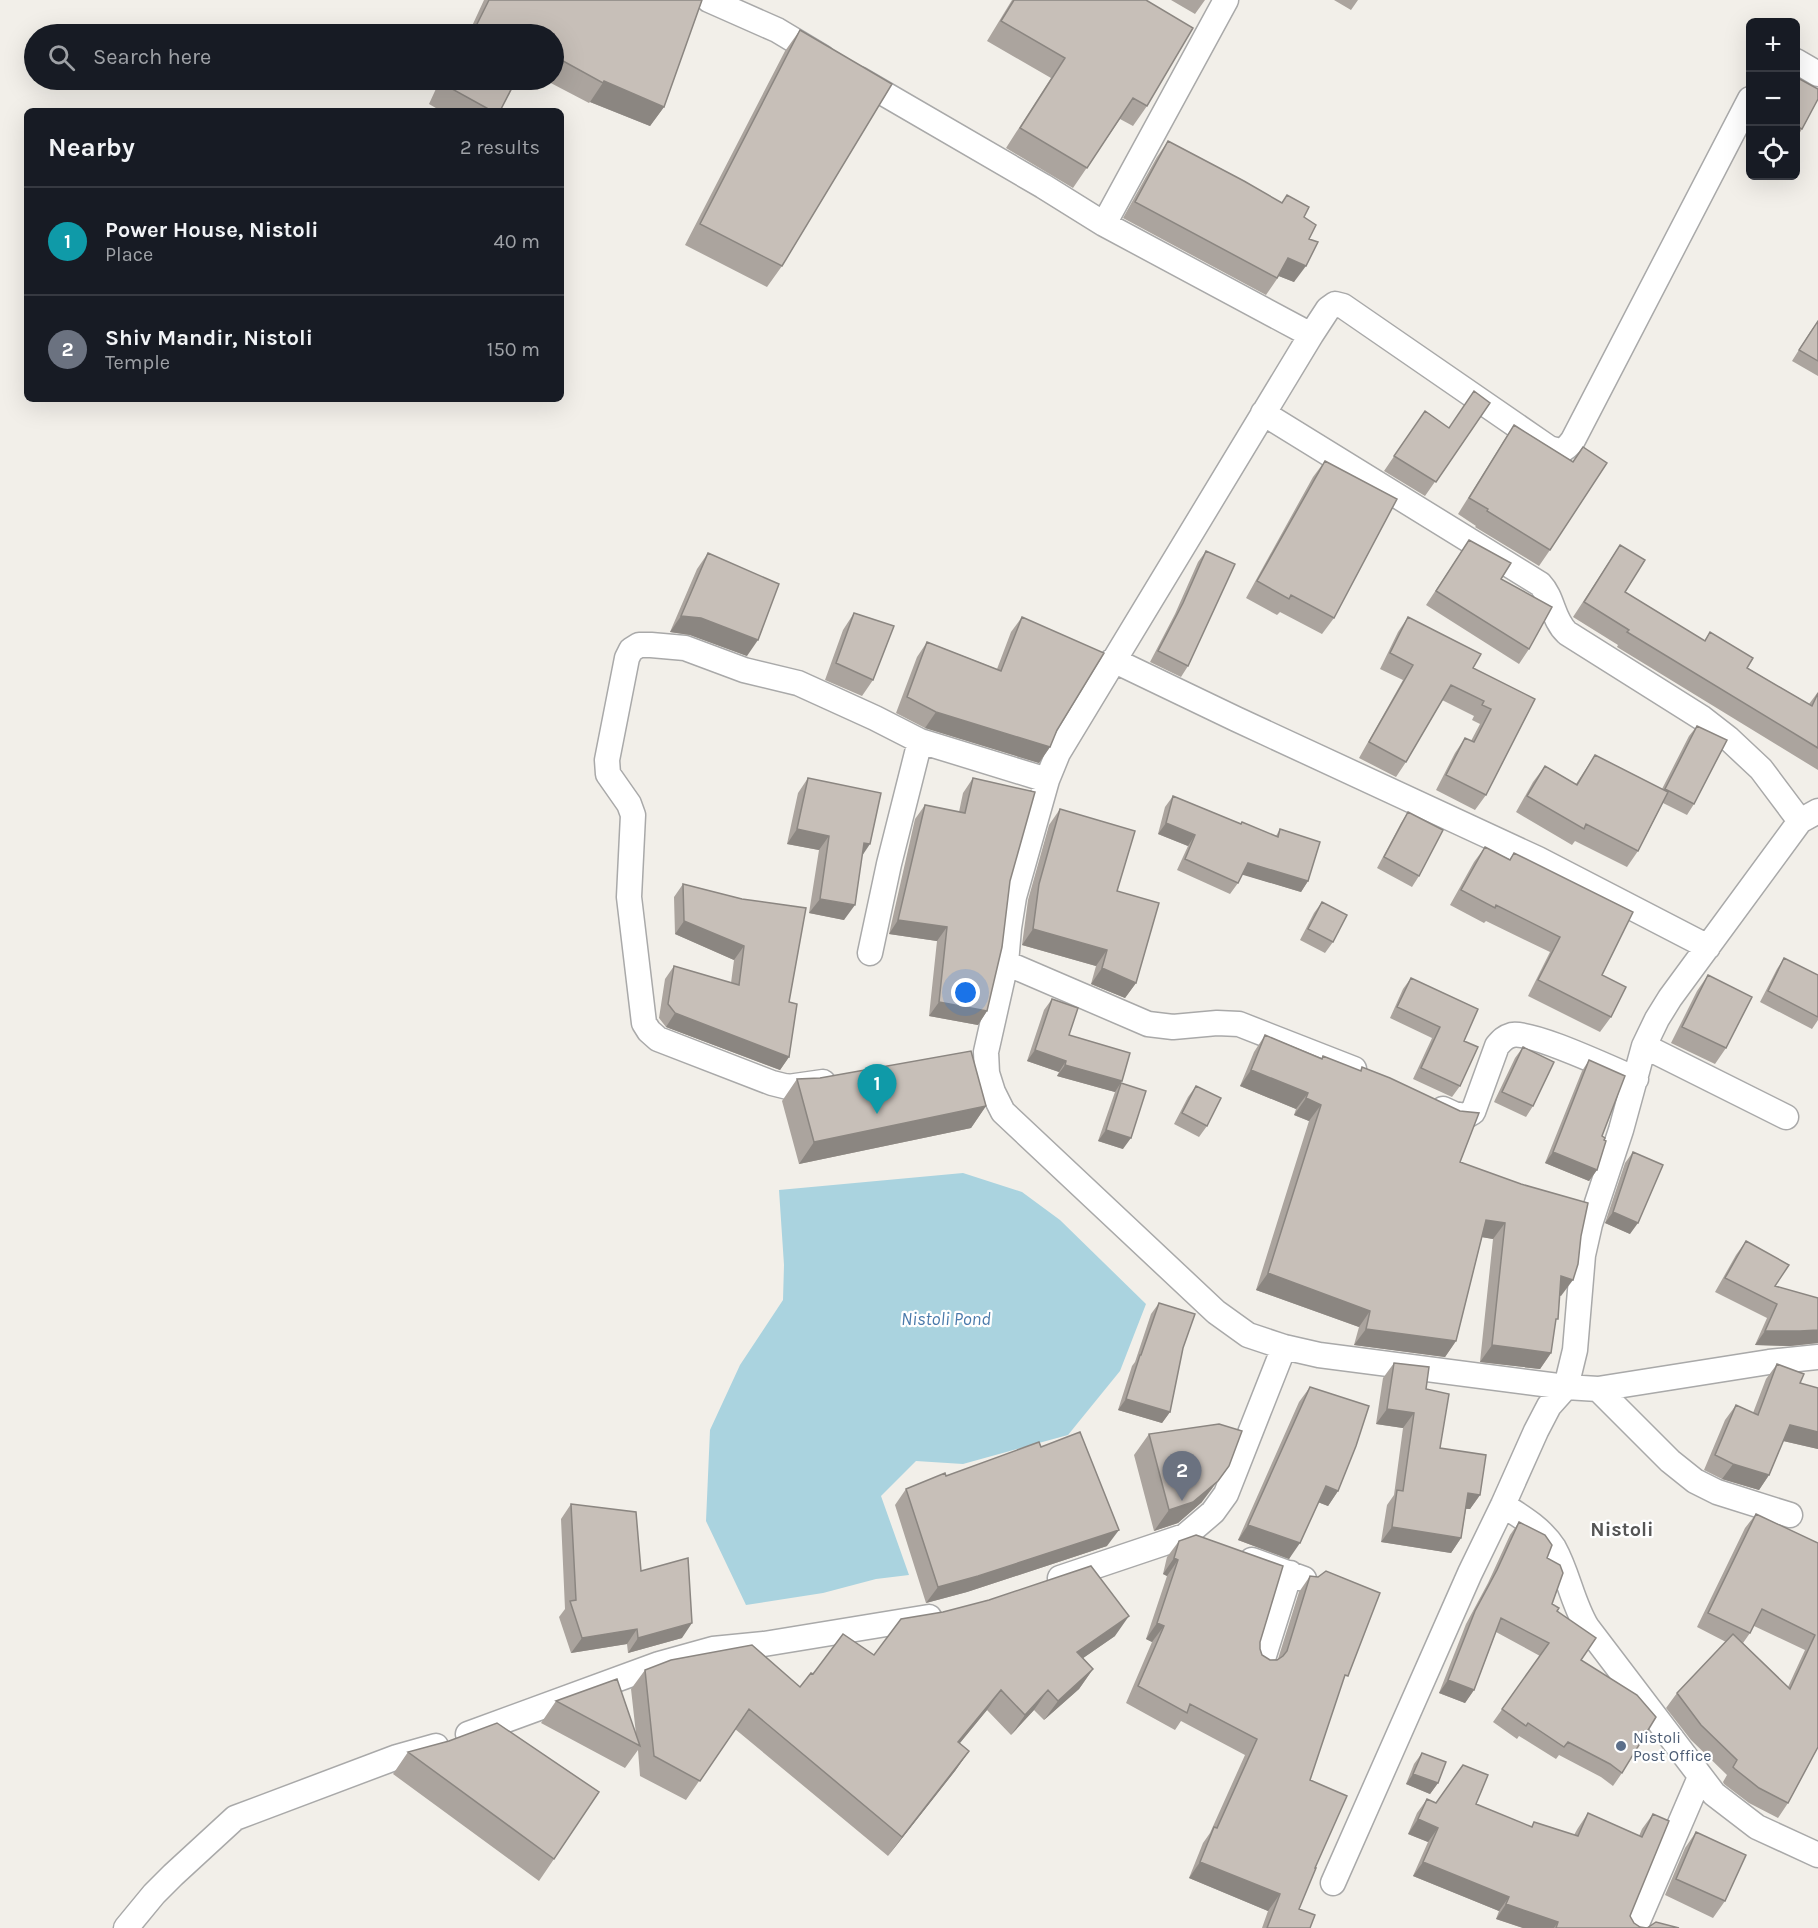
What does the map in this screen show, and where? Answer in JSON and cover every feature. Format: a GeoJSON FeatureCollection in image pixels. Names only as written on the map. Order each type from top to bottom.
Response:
{"type":"FeatureCollection","features":[{"type":"Feature","properties":{"kind":"street"},"geometry":{"type":"LineString","coordinates":[[709,0],[777,30],[1104,224],[1311,336]]}},
{"type":"Feature","properties":{"kind":"street"},"geometry":{"type":"LineString","coordinates":[[1104,224],[1226,0]]}},
{"type":"Feature","properties":{"kind":"street"},"geometry":{"type":"LineString","coordinates":[[1800,63],[1818,74]]}},
{"type":"Feature","properties":{"kind":"street"},"geometry":{"type":"LineString","coordinates":[[1746,107],[1573,440],[1566,449],[1558,452],[1549,448],[1343,306],[1335,304],[1328,309],[1058,753],[1047,780],[1014,897],[1006,963],[974,1054],[987,1073],[1003,1112],[1216,1312],[1248,1335],[1319,1355],[1566,1387],[1598,1389],[1769,1362],[1818,1357]]}},
{"type":"Feature","properties":{"kind":"street"},"geometry":{"type":"LineString","coordinates":[[1263,413],[1540,584],[1547,592],[1559,625],[1567,633],[1702,718],[1729,739],[1809,816],[1708,947],[1662,1012],[1644,1046],[1622,1130],[1590,1224],[1582,1255],[1575,1350],[1566,1387],[1549,1406],[1536,1431],[1470,1574],[1334,1883]]}},
{"type":"Feature","properties":{"kind":"street"},"geometry":{"type":"LineString","coordinates":[[848,1078],[788,1087],[772,1083],[658,1039],[644,1023],[629,897],[633,815],[629,804],[608,774],[607,760],[627,658],[632,650],[639,645],[685,648],[744,670],[798,683],[920,741],[1047,780]]}},
{"type":"Feature","properties":{"kind":"street"},"geometry":{"type":"LineString","coordinates":[[1113,660],[1538,859],[1708,947]]}},
{"type":"Feature","properties":{"kind":"street"},"geometry":{"type":"LineString","coordinates":[[870,954],[889,864],[920,741]]}},
{"type":"Feature","properties":{"kind":"street"},"geometry":{"type":"LineString","coordinates":[[1006,963],[1148,1024],[1173,1027],[1217,1023],[1239,1024],[1373,1077]]}},
{"type":"Feature","properties":{"kind":"street"},"geometry":{"type":"LineString","coordinates":[[1424,1100],[1454,1114],[1466,1116],[1473,1112],[1497,1046],[1503,1039],[1514,1035],[1547,1042],[1636,1079]]}},
{"type":"Feature","properties":{"kind":"street"},"geometry":{"type":"LineString","coordinates":[[1644,1046],[1786,1117]]}},
{"type":"Feature","properties":{"kind":"street"},"geometry":{"type":"LineString","coordinates":[[1206,1543],[1213,1512],[1226,1494],[1284,1347]]}},
{"type":"Feature","properties":{"kind":"street"},"geometry":{"type":"LineString","coordinates":[[1598,1389],[1670,1461],[1695,1481],[1718,1492],[1790,1515]]}},
{"type":"Feature","properties":{"kind":"street"},"geometry":{"type":"LineString","coordinates":[[1503,1505],[1528,1521],[1553,1546],[1578,1612],[1587,1627],[1714,1794],[1757,1827],[1818,1855]]}},
{"type":"Feature","properties":{"kind":"street"},"geometry":{"type":"LineString","coordinates":[[1035,1586],[1206,1543],[1297,1576],[1262,1662]]}},
{"type":"Feature","properties":{"kind":"street"},"geometry":{"type":"LineString","coordinates":[[126,1928],[172,1875],[235,1818],[252,1810],[398,1757],[429,1749],[659,1664],[713,1648],[764,1644],[927,1618],[949,1612]]}},
{"type":"Feature","properties":{"kind":"street"},"geometry":{"type":"LineString","coordinates":[[1635,1928],[1700,1776]]}},
{"type":"Feature","properties":{"kind":"water","name":"Nistoli Pond"},"geometry":{"type":"Polygon","coordinates":[[[963,1173],[1022,1192],[1060,1220],[1146,1304],[1120,1371],[1068,1435],[963,1464],[916,1461],[881,1496],[909,1575],[876,1579],[823,1593],[746,1605],[706,1521],[710,1430],[740,1365],[783,1300],[784,1265],[779,1190],[963,1173]]]}},
{"type":"Feature","properties":{"kind":"building"},"geometry":{"type":"Polygon","coordinates":[[[489,0],[702,0],[664,107],[604,81],[603,83],[564,62],[564,24],[477,24],[489,0]]]}},
{"type":"Feature","properties":{"kind":"building"},"geometry":{"type":"Polygon","coordinates":[[[1014,0],[1146,0],[1193,28],[1147,106],[1133,98],[1087,168],[1020,128],[1065,58],[1001,21],[1014,0]]]}},
{"type":"Feature","properties":{"kind":"building"},"geometry":{"type":"Polygon","coordinates":[[[800,30],[892,84],[782,266],[700,224],[800,30]]]}},
{"type":"Feature","properties":{"kind":"building"},"geometry":{"type":"Polygon","coordinates":[[[1800,79],[1818,89],[1818,99],[1802,129],[1800,128],[1800,79]]]}},
{"type":"Feature","properties":{"kind":"building"},"geometry":{"type":"Polygon","coordinates":[[[454,90],[511,90],[502,108],[487,108],[454,90]]]}},
{"type":"Feature","properties":{"kind":"building"},"geometry":{"type":"Polygon","coordinates":[[[1168,141],[1282,203],[1287,195],[1309,207],[1304,217],[1316,225],[1309,239],[1318,242],[1306,266],[1288,258],[1277,278],[1135,202],[1168,141]]]}},
{"type":"Feature","properties":{"kind":"building"},"geometry":{"type":"Polygon","coordinates":[[[1818,321],[1818,361],[1799,350],[1818,321]]]}},
{"type":"Feature","properties":{"kind":"building"},"geometry":{"type":"Polygon","coordinates":[[[1474,391],[1490,403],[1436,482],[1394,456],[1425,411],[1449,428],[1474,391]]]}},
{"type":"Feature","properties":{"kind":"building"},"geometry":{"type":"Polygon","coordinates":[[[1514,425],[1573,462],[1583,447],[1607,463],[1550,550],[1469,498],[1514,425]]]}},
{"type":"Feature","properties":{"kind":"building"},"geometry":{"type":"Polygon","coordinates":[[[1325,461],[1397,499],[1334,618],[1291,595],[1289,599],[1257,581],[1325,461]]]}},
{"type":"Feature","properties":{"kind":"building"},"geometry":{"type":"Polygon","coordinates":[[[1469,540],[1511,563],[1501,579],[1552,607],[1529,649],[1436,591],[1469,540]]]}},
{"type":"Feature","properties":{"kind":"building"},"geometry":{"type":"Polygon","coordinates":[[[1620,545],[1645,560],[1625,592],[1705,641],[1710,632],[1753,658],[1747,668],[1812,706],[1818,693],[1818,748],[1627,632],[1629,630],[1584,602],[1620,545]]]}},
{"type":"Feature","properties":{"kind":"building"},"geometry":{"type":"Polygon","coordinates":[[[1206,551],[1235,564],[1188,666],[1158,651],[1206,551]]]}},
{"type":"Feature","properties":{"kind":"building"},"geometry":{"type":"Polygon","coordinates":[[[708,553],[779,584],[758,640],[701,618],[681,616],[708,553]]]}},
{"type":"Feature","properties":{"kind":"building"},"geometry":{"type":"Polygon","coordinates":[[[854,613],[894,626],[873,680],[836,663],[854,613]]]}},
{"type":"Feature","properties":{"kind":"building"},"geometry":{"type":"Polygon","coordinates":[[[1022,617],[1104,653],[1057,730],[1050,747],[936,712],[907,697],[927,642],[1001,671],[1022,617]]]}},
{"type":"Feature","properties":{"kind":"building"},"geometry":{"type":"Polygon","coordinates":[[[1408,617],[1481,654],[1473,668],[1535,699],[1486,795],[1446,775],[1465,738],[1474,742],[1491,709],[1482,705],[1484,701],[1451,685],[1406,762],[1369,742],[1413,665],[1390,653],[1408,617]]]}},
{"type":"Feature","properties":{"kind":"building"},"geometry":{"type":"Polygon","coordinates":[[[1697,726],[1727,740],[1694,804],[1665,789],[1697,726]]]}},
{"type":"Feature","properties":{"kind":"building"},"geometry":{"type":"Polygon","coordinates":[[[1595,755],[1668,792],[1638,851],[1586,824],[1584,829],[1527,796],[1545,766],[1577,785],[1595,755]]]}},
{"type":"Feature","properties":{"kind":"building"},"geometry":{"type":"Polygon","coordinates":[[[808,778],[881,793],[870,844],[864,843],[855,905],[820,899],[829,836],[797,829],[808,778]]]}},
{"type":"Feature","properties":{"kind":"building"},"geometry":{"type":"Polygon","coordinates":[[[973,778],[1035,792],[1010,881],[1002,947],[987,1011],[939,1002],[947,927],[898,920],[925,805],[965,813],[973,778]]]}},
{"type":"Feature","properties":{"kind":"building"},"geometry":{"type":"Polygon","coordinates":[[[1173,796],[1278,837],[1280,829],[1320,842],[1308,881],[1248,863],[1238,883],[1185,859],[1195,835],[1166,823],[1173,796]]]}},
{"type":"Feature","properties":{"kind":"building"},"geometry":{"type":"Polygon","coordinates":[[[1060,809],[1135,831],[1117,891],[1159,903],[1136,983],[1102,968],[1107,950],[1033,929],[1039,884],[1060,809]]]}},
{"type":"Feature","properties":{"kind":"building"},"geometry":{"type":"Polygon","coordinates":[[[1408,812],[1443,830],[1419,876],[1384,857],[1408,812]]]}},
{"type":"Feature","properties":{"kind":"building"},"geometry":{"type":"Polygon","coordinates":[[[1485,847],[1510,860],[1514,853],[1633,912],[1602,975],[1626,987],[1611,1017],[1538,980],[1560,937],[1461,890],[1485,847]]]}},
{"type":"Feature","properties":{"kind":"building"},"geometry":{"type":"Polygon","coordinates":[[[683,884],[742,899],[806,908],[789,1002],[797,1004],[789,1057],[675,1013],[668,1004],[674,966],[739,985],[744,946],[684,921],[683,884]]]}},
{"type":"Feature","properties":{"kind":"building"},"geometry":{"type":"Polygon","coordinates":[[[1322,902],[1347,915],[1333,942],[1308,929],[1322,902]]]}},
{"type":"Feature","properties":{"kind":"building"},"geometry":{"type":"Polygon","coordinates":[[[1784,958],[1818,975],[1818,1017],[1768,991],[1784,958]]]}},
{"type":"Feature","properties":{"kind":"building"},"geometry":{"type":"Polygon","coordinates":[[[1708,975],[1752,997],[1726,1048],[1682,1027],[1708,975]]]}},
{"type":"Feature","properties":{"kind":"building"},"geometry":{"type":"Polygon","coordinates":[[[1411,978],[1478,1009],[1464,1041],[1478,1047],[1460,1086],[1421,1068],[1440,1027],[1397,1007],[1411,978]]]}},
{"type":"Feature","properties":{"kind":"building"},"geometry":{"type":"Polygon","coordinates":[[[1052,999],[1078,1008],[1069,1035],[1130,1053],[1122,1081],[1065,1065],[1066,1061],[1035,1050],[1052,999]]]}},
{"type":"Feature","properties":{"kind":"building"},"geometry":{"type":"Polygon","coordinates":[[[1265,1035],[1322,1059],[1323,1056],[1361,1071],[1362,1067],[1460,1111],[1479,1113],[1460,1162],[1521,1184],[1588,1203],[1578,1264],[1573,1280],[1561,1276],[1558,1319],[1556,1319],[1551,1353],[1492,1345],[1505,1223],[1486,1220],[1456,1341],[1366,1329],[1370,1311],[1268,1273],[1321,1105],[1306,1098],[1308,1093],[1251,1070],[1265,1035]]]}},
{"type":"Feature","properties":{"kind":"building"},"geometry":{"type":"Polygon","coordinates":[[[1523,1047],[1554,1062],[1533,1106],[1502,1092],[1523,1047]]]}},
{"type":"Feature","properties":{"kind":"building"},"geometry":{"type":"Polygon","coordinates":[[[971,1051],[986,1106],[814,1142],[797,1079],[820,1078],[971,1051]]]}},
{"type":"Feature","properties":{"kind":"building"},"geometry":{"type":"Polygon","coordinates":[[[1589,1060],[1625,1076],[1602,1136],[1606,1141],[1597,1170],[1553,1152],[1589,1060]]]}},
{"type":"Feature","properties":{"kind":"building"},"geometry":{"type":"Polygon","coordinates":[[[1121,1083],[1146,1091],[1131,1138],[1106,1130],[1121,1083]]]}},
{"type":"Feature","properties":{"kind":"building"},"geometry":{"type":"Polygon","coordinates":[[[1196,1086],[1221,1098],[1207,1126],[1182,1113],[1196,1086]]]}},
{"type":"Feature","properties":{"kind":"building"},"geometry":{"type":"Polygon","coordinates":[[[1633,1152],[1663,1165],[1638,1223],[1613,1212],[1633,1152]]]}},
{"type":"Feature","properties":{"kind":"building"},"geometry":{"type":"Polygon","coordinates":[[[1746,1241],[1789,1265],[1775,1286],[1818,1298],[1818,1330],[1765,1331],[1777,1304],[1725,1278],[1746,1241]]]}},
{"type":"Feature","properties":{"kind":"building"},"geometry":{"type":"Polygon","coordinates":[[[1159,1303],[1195,1314],[1183,1348],[1170,1412],[1126,1399],[1159,1303]]]}},
{"type":"Feature","properties":{"kind":"building"},"geometry":{"type":"Polygon","coordinates":[[[1394,1363],[1429,1367],[1426,1389],[1449,1394],[1440,1448],[1486,1455],[1480,1495],[1468,1493],[1461,1538],[1392,1527],[1397,1490],[1403,1491],[1414,1413],[1387,1409],[1394,1363]]]}},
{"type":"Feature","properties":{"kind":"building"},"geometry":{"type":"Polygon","coordinates":[[[1777,1364],[1804,1374],[1800,1383],[1818,1388],[1818,1432],[1790,1425],[1769,1475],[1733,1464],[1715,1455],[1736,1405],[1758,1415],[1777,1364]]]}},
{"type":"Feature","properties":{"kind":"building"},"geometry":{"type":"Polygon","coordinates":[[[1310,1387],[1369,1406],[1338,1491],[1326,1486],[1300,1543],[1248,1525],[1310,1387]]]}},
{"type":"Feature","properties":{"kind":"building"},"geometry":{"type":"Polygon","coordinates":[[[1219,1424],[1242,1431],[1229,1466],[1218,1481],[1193,1502],[1169,1510],[1149,1434],[1219,1424]]]}},
{"type":"Feature","properties":{"kind":"building"},"geometry":{"type":"Polygon","coordinates":[[[1080,1432],[1119,1530],[938,1587],[906,1489],[945,1473],[946,1476],[1039,1442],[1041,1447],[1080,1432]]]}},
{"type":"Feature","properties":{"kind":"building"},"geometry":{"type":"Polygon","coordinates":[[[571,1504],[636,1512],[641,1571],[688,1558],[692,1623],[638,1638],[637,1629],[582,1638],[570,1601],[576,1600],[571,1504]]]}},
{"type":"Feature","properties":{"kind":"building"},"geometry":{"type":"Polygon","coordinates":[[[1756,1514],[1818,1543],[1818,1747],[1788,1803],[1759,1788],[1735,1769],[1733,1767],[1737,1760],[1701,1725],[1677,1693],[1733,1634],[1790,1689],[1815,1635],[1762,1609],[1750,1633],[1708,1613],[1756,1514]]]}},
{"type":"Feature","properties":{"kind":"building"},"geometry":{"type":"Polygon","coordinates":[[[1519,1522],[1545,1535],[1552,1545],[1547,1558],[1560,1565],[1563,1573],[1552,1604],[1559,1608],[1557,1611],[1596,1638],[1581,1660],[1637,1695],[1656,1717],[1622,1773],[1610,1764],[1568,1742],[1564,1747],[1528,1723],[1526,1726],[1502,1709],[1549,1643],[1501,1618],[1474,1690],[1448,1680],[1475,1611],[1519,1522]]]}},
{"type":"Feature","properties":{"kind":"building"},"geometry":{"type":"Polygon","coordinates":[[[1196,1535],[1283,1566],[1260,1642],[1262,1655],[1270,1660],[1277,1660],[1287,1651],[1310,1576],[1318,1577],[1326,1571],[1380,1593],[1348,1676],[1345,1675],[1310,1780],[1347,1796],[1299,1909],[1315,1915],[1310,1928],[1267,1928],[1280,1894],[1200,1862],[1214,1827],[1217,1828],[1257,1739],[1190,1704],[1187,1713],[1138,1686],[1164,1626],[1157,1623],[1178,1560],[1174,1558],[1179,1541],[1196,1535]]]}},
{"type":"Feature","properties":{"kind":"building"},"geometry":{"type":"Polygon","coordinates":[[[1091,1566],[1129,1616],[1077,1652],[1093,1669],[1058,1701],[1048,1690],[1025,1715],[1001,1690],[958,1742],[969,1751],[902,1837],[749,1709],[700,1781],[654,1756],[645,1670],[671,1660],[752,1645],[800,1687],[811,1673],[813,1674],[843,1634],[874,1655],[901,1619],[943,1612],[989,1600],[1091,1566]]]}},
{"type":"Feature","properties":{"kind":"building"},"geometry":{"type":"Polygon","coordinates":[[[617,1679],[640,1746],[556,1701],[617,1679]]]}},
{"type":"Feature","properties":{"kind":"building"},"geometry":{"type":"Polygon","coordinates":[[[497,1723],[599,1792],[554,1859],[408,1752],[449,1741],[497,1723]]]}},
{"type":"Feature","properties":{"kind":"building"},"geometry":{"type":"Polygon","coordinates":[[[1422,1753],[1446,1762],[1438,1783],[1413,1774],[1422,1753]]]}},
{"type":"Feature","properties":{"kind":"building"},"geometry":{"type":"Polygon","coordinates":[[[1463,1765],[1488,1775],[1476,1804],[1532,1827],[1534,1822],[1578,1836],[1588,1813],[1642,1837],[1653,1814],[1669,1821],[1630,1916],[1634,1923],[1647,1928],[1556,1928],[1558,1922],[1506,1904],[1509,1897],[1423,1862],[1438,1828],[1418,1819],[1427,1799],[1436,1803],[1463,1765]]]}},
{"type":"Feature","properties":{"kind":"building"},"geometry":{"type":"Polygon","coordinates":[[[1696,1832],[1746,1855],[1725,1901],[1676,1879],[1696,1832]]]}},
{"type":"Feature","properties":{"kind":"building"},"geometry":{"type":"Polygon","coordinates":[[[1656,1922],[1679,1928],[1647,1928],[1656,1922]]]}},
{"type":"Feature","properties":{"kind":"place","name":"Power House, Nistoli"},"geometry":{"type":"Point","coordinates":[877,1114]}},
{"type":"Feature","properties":{"kind":"place","name":"Shiv Mandir, Nistoli"},"geometry":{"type":"Point","coordinates":[1182,1501]}},
{"type":"Feature","properties":{"kind":"place","name":"Nistoli Post Office"},"geometry":{"type":"Point","coordinates":[1621,1746]}},
{"type":"Feature","properties":{"kind":"district","name":"Nistoli"},"geometry":{"type":"Point","coordinates":[1622,1529]}}]}
